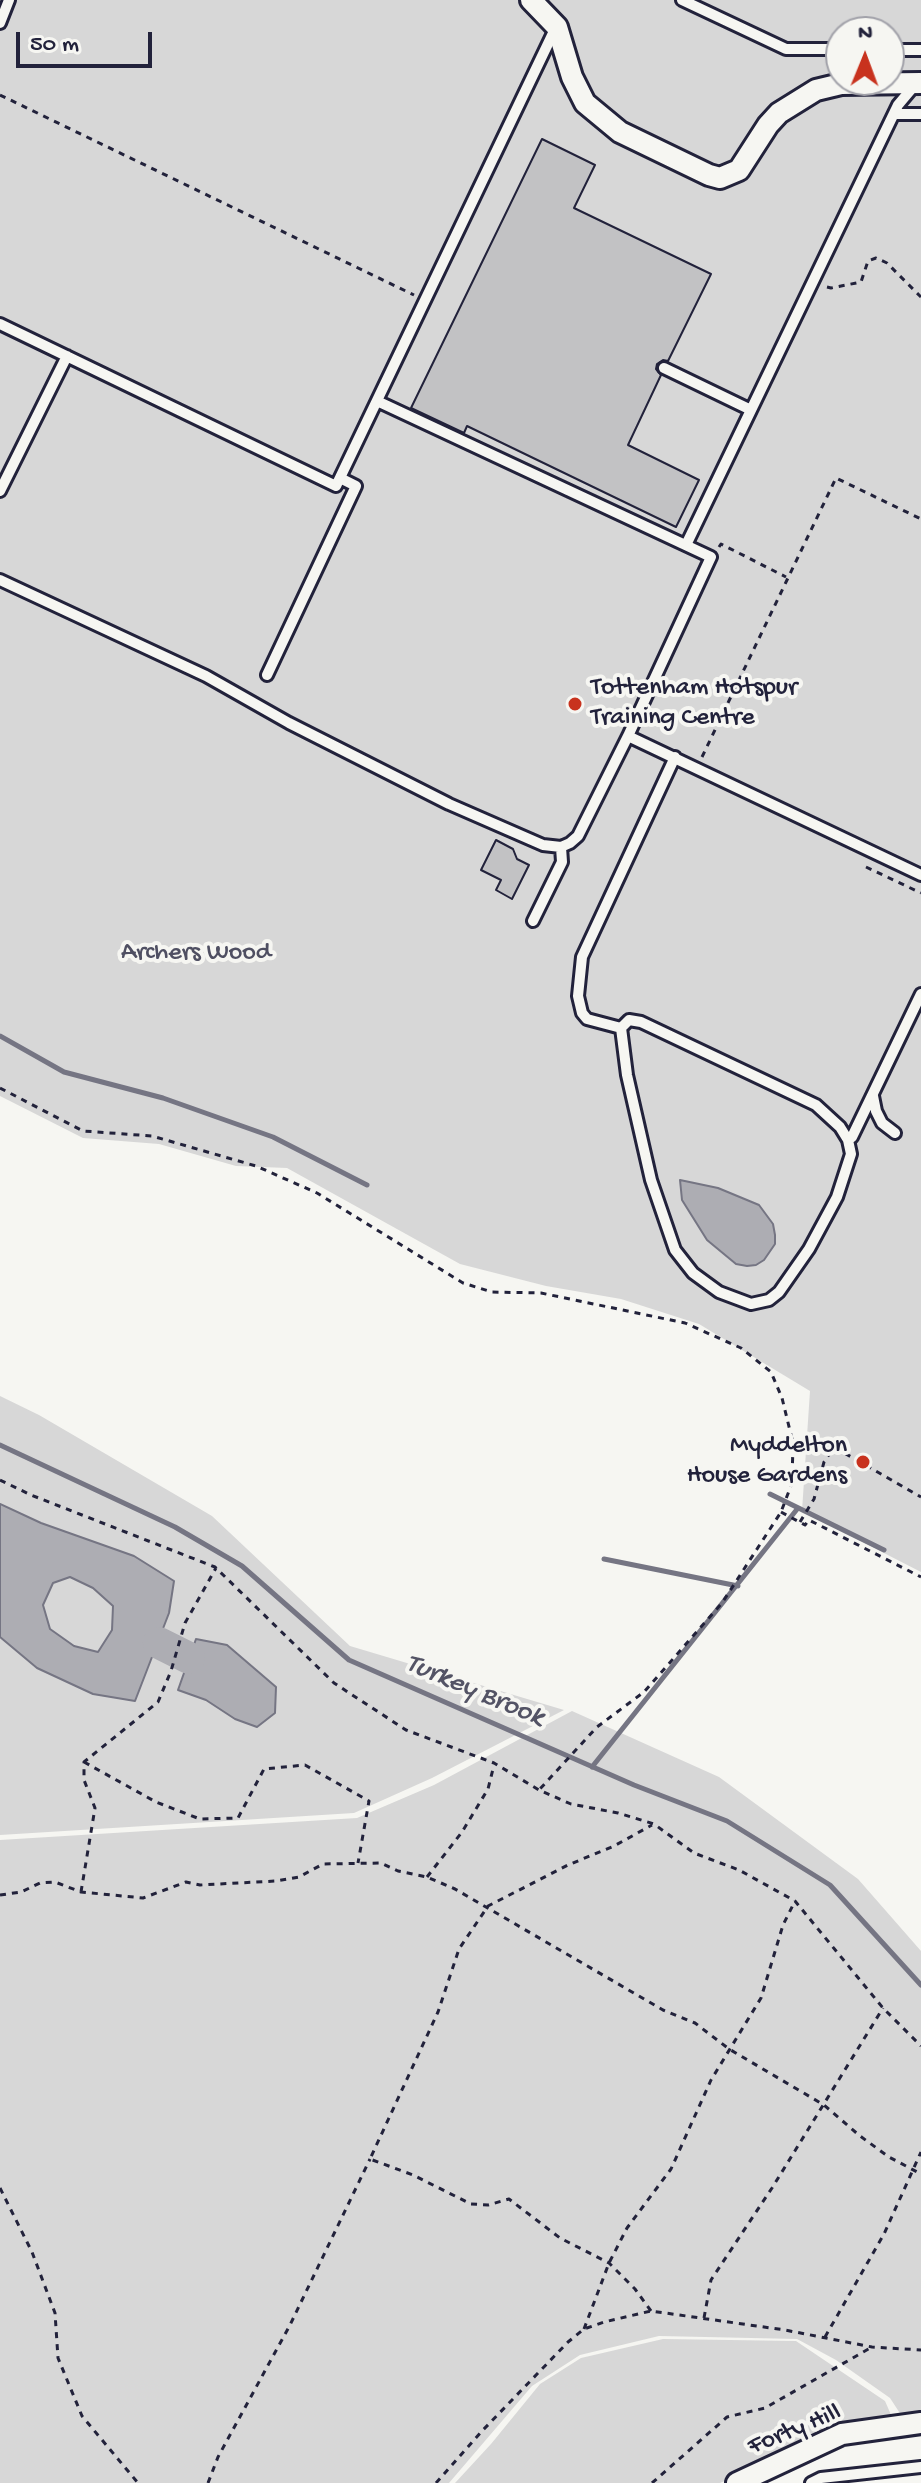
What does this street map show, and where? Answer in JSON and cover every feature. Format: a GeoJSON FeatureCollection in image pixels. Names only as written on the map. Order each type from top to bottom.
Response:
{"type":"FeatureCollection","features":[{"type":"Feature","properties":{"kind":"street"},"geometry":{"type":"LineString","coordinates":[[531,0],[557,27],[572,77],[585,103],[620,132],[720,178],[739,170],[779,113],[816,90],[841,84],[920,83]]}},
{"type":"Feature","properties":{"kind":"street","name":"Forty Hill"},"geometry":{"type":"LineString","coordinates":[[737,2483],[842,2434],[921,2423]]}},
{"type":"Feature","properties":{"kind":"lane"},"geometry":{"type":"LineString","coordinates":[[0,23],[9,0]]}},
{"type":"Feature","properties":{"kind":"lane"},"geometry":{"type":"LineString","coordinates":[[682,0],[786,49],[825,49]]}},
{"type":"Feature","properties":{"kind":"lane"},"geometry":{"type":"LineString","coordinates":[[0,324],[336,486],[557,27]]}},
{"type":"Feature","properties":{"kind":"lane"},"geometry":{"type":"LineString","coordinates":[[686,545],[902,98],[920,83]]}},
{"type":"Feature","properties":{"kind":"lane"},"geometry":{"type":"LineString","coordinates":[[894,114],[921,114]]}},
{"type":"Feature","properties":{"kind":"lane"},"geometry":{"type":"LineString","coordinates":[[0,491],[67,356]]}},
{"type":"Feature","properties":{"kind":"lane"},"geometry":{"type":"LineString","coordinates":[[664,368],[751,410]]}},
{"type":"Feature","properties":{"kind":"lane"},"geometry":{"type":"LineString","coordinates":[[0,580],[206,676],[289,723],[449,804],[543,845],[561,847],[578,836],[711,557],[377,401]]}},
{"type":"Feature","properties":{"kind":"lane"},"geometry":{"type":"LineString","coordinates":[[267,675],[356,486],[340,478]]}},
{"type":"Feature","properties":{"kind":"lane"},"geometry":{"type":"LineString","coordinates":[[628,736],[921,875]]}},
{"type":"Feature","properties":{"kind":"lane"},"geometry":{"type":"LineString","coordinates":[[621,1028],[587,1019],[582,1013],[578,996],[582,957],[584,947],[675,757]]}},
{"type":"Feature","properties":{"kind":"lane"},"geometry":{"type":"LineString","coordinates":[[533,921],[562,862],[561,847]]}},
{"type":"Feature","properties":{"kind":"lane"},"geometry":{"type":"LineString","coordinates":[[848,1140],[873,1096],[921,994]]}},
{"type":"Feature","properties":{"kind":"lane"},"geometry":{"type":"LineString","coordinates":[[629,1020],[641,1022],[816,1105],[840,1127],[848,1140],[851,1154],[837,1197],[809,1249],[779,1292],[769,1300],[751,1304],[719,1292],[703,1282],[682,1261],[664,1220],[640,1137],[624,1062],[621,1028],[629,1020]]}},
{"type":"Feature","properties":{"kind":"lane"},"geometry":{"type":"LineString","coordinates":[[873,1096],[882,1123],[895,1133]]}},
{"type":"Feature","properties":{"kind":"lane"},"geometry":{"type":"LineString","coordinates":[[811,2483],[821,2478],[921,2467]]}},
{"type":"Feature","properties":{"kind":"path"},"geometry":{"type":"LineString","coordinates":[[0,95],[426,300]]}},
{"type":"Feature","properties":{"kind":"path"},"geometry":{"type":"LineString","coordinates":[[813,280],[831,288],[861,282],[868,261],[876,258],[887,263],[921,297]]}},
{"type":"Feature","properties":{"kind":"path"},"geometry":{"type":"LineString","coordinates":[[697,767],[836,478],[921,519]]}},
{"type":"Feature","properties":{"kind":"path"},"geometry":{"type":"LineString","coordinates":[[711,557],[721,544],[786,577]]}},
{"type":"Feature","properties":{"kind":"path"},"geometry":{"type":"LineString","coordinates":[[867,867],[921,893]]}},
{"type":"Feature","properties":{"kind":"path"},"geometry":{"type":"LineString","coordinates":[[0,1088],[83,1131],[152,1136],[256,1166],[317,1193],[463,1283],[492,1292],[541,1293],[685,1323],[741,1348],[771,1372],[782,1398],[793,1443],[792,1483],[782,1509],[722,1603],[644,1692],[597,1727],[539,1790]]}},
{"type":"Feature","properties":{"kind":"path"},"geometry":{"type":"LineString","coordinates":[[800,1522],[814,1499],[824,1462],[834,1447],[921,1497]]}},
{"type":"Feature","properties":{"kind":"path"},"geometry":{"type":"LineString","coordinates":[[0,1480],[216,1568],[334,1683],[406,1730],[494,1763],[539,1790],[571,1804],[654,1824],[694,1853],[739,1870],[795,1901],[883,2008],[921,2046]]}},
{"type":"Feature","properties":{"kind":"path"},"geometry":{"type":"LineString","coordinates":[[782,1509],[805,1525],[809,1520],[921,1577]]}},
{"type":"Feature","properties":{"kind":"path"},"geometry":{"type":"LineString","coordinates":[[84,1762],[158,1702],[185,1623],[216,1568]]}},
{"type":"Feature","properties":{"kind":"path"},"geometry":{"type":"LineString","coordinates":[[84,1762],[156,1802],[200,1819],[238,1818],[264,1769],[305,1765],[369,1801],[358,1863]]}},
{"type":"Feature","properties":{"kind":"path"},"geometry":{"type":"LineString","coordinates":[[81,1892],[95,1808],[84,1780],[84,1762]]}},
{"type":"Feature","properties":{"kind":"path"},"geometry":{"type":"LineString","coordinates":[[427,1877],[462,1832],[488,1789],[494,1763]]}},
{"type":"Feature","properties":{"kind":"path"},"geometry":{"type":"LineString","coordinates":[[208,2483],[218,2457],[290,2325],[370,2159],[438,2012],[459,1949],[488,1906],[654,1824]]}},
{"type":"Feature","properties":{"kind":"path"},"geometry":{"type":"LineString","coordinates":[[0,1895],[21,1892],[40,1883],[55,1882],[81,1892],[143,1898],[186,1882],[200,1885],[276,1881],[299,1877],[323,1864],[381,1863],[398,1871],[427,1877],[488,1906],[663,2010],[695,2023],[729,2049],[824,2105],[889,2157],[921,2174]]}},
{"type":"Feature","properties":{"kind":"path"},"geometry":{"type":"LineString","coordinates":[[584,2329],[609,2263],[627,2228],[671,2169],[690,2122],[729,2049],[761,1998],[783,1925],[795,1901]]}},
{"type":"Feature","properties":{"kind":"path"},"geometry":{"type":"LineString","coordinates":[[704,2318],[711,2280],[883,2008]]}},
{"type":"Feature","properties":{"kind":"path"},"geometry":{"type":"LineString","coordinates":[[824,2338],[884,2234],[921,2152]]}},
{"type":"Feature","properties":{"kind":"path"},"geometry":{"type":"LineString","coordinates":[[370,2159],[413,2175],[471,2204],[488,2205],[509,2199],[560,2238],[609,2263],[635,2289],[651,2311]]}},
{"type":"Feature","properties":{"kind":"path"},"geometry":{"type":"LineString","coordinates":[[0,2188],[32,2252],[55,2313],[58,2358],[82,2416],[138,2483]]}},
{"type":"Feature","properties":{"kind":"path"},"geometry":{"type":"LineString","coordinates":[[436,2483],[483,2430],[584,2329],[651,2311],[872,2347],[921,2350]]}},
{"type":"Feature","properties":{"kind":"path"},"geometry":{"type":"LineString","coordinates":[[652,2483],[727,2417],[765,2408],[872,2347]]}},
{"type":"Feature","properties":{"kind":"green space","name":"Tottenham Hotspur Training Centre"},"geometry":{"type":"Polygon","coordinates":[[[0,0],[921,0],[921,1572],[802,1511],[810,1391],[699,1324],[621,1299],[546,1286],[460,1264],[287,1168],[236,1166],[159,1144],[83,1138],[0,1096],[0,0]]]}},
{"type":"Feature","properties":{"kind":"green space"},"geometry":{"type":"Polygon","coordinates":[[[0,1396],[39,1415],[212,1516],[350,1646],[564,1710],[432,1778],[354,1813],[0,1835],[0,1637],[37,1668],[135,1700],[169,1613],[134,1556],[41,1523],[0,1504],[0,1396]],[[227,1645],[178,1689],[206,1700],[235,1719],[227,1645]]]}},
{"type":"Feature","properties":{"kind":"green space"},"geometry":{"type":"Polygon","coordinates":[[[69,1577],[93,1588],[113,1606],[113,1630],[98,1652],[74,1646],[50,1629],[43,1605],[53,1583],[69,1577]]]}},
{"type":"Feature","properties":{"kind":"green space"},"geometry":{"type":"Polygon","coordinates":[[[572,1711],[719,1777],[858,1879],[921,1951],[921,2419],[905,2421],[890,2398],[836,2360],[797,2339],[659,2336],[580,2355],[532,2386],[449,2483],[0,2483],[0,1840],[357,1818],[434,1785],[572,1711]]]}},
{"type":"Feature","properties":{"kind":"green space"},"geometry":{"type":"Polygon","coordinates":[[[663,2339],[796,2341],[885,2401],[895,2424],[843,2430],[720,2483],[455,2483],[540,2384],[581,2358],[663,2339]]]}},
{"type":"Feature","properties":{"kind":"shaded area"},"geometry":{"type":"Polygon","coordinates":[[[680,1180],[718,1188],[759,1205],[773,1224],[775,1235],[775,1244],[764,1260],[756,1265],[736,1264],[707,1240],[682,1200],[680,1180]]]}},
{"type":"Feature","properties":{"kind":"shaded area"},"geometry":{"type":"Polygon","coordinates":[[[0,1504],[41,1523],[134,1556],[174,1581],[169,1613],[135,1701],[93,1694],[37,1668],[0,1637],[0,1504]],[[70,1577],[53,1583],[43,1605],[50,1629],[74,1646],[98,1652],[112,1630],[113,1606],[93,1588],[70,1577]]]}},
{"type":"Feature","properties":{"kind":"shaded area"},"geometry":{"type":"Polygon","coordinates":[[[196,1639],[227,1645],[276,1687],[275,1713],[257,1727],[235,1719],[206,1700],[178,1690],[196,1639]]]}},
{"type":"Feature","properties":{"kind":"building"},"geometry":{"type":"Polygon","coordinates":[[[542,139],[595,165],[574,208],[711,274],[668,361],[657,364],[656,369],[661,375],[628,445],[699,480],[676,527],[467,426],[464,433],[411,408],[542,139]]]}},
{"type":"Feature","properties":{"kind":"building"},"geometry":{"type":"Polygon","coordinates":[[[496,840],[513,849],[517,859],[529,865],[512,899],[496,890],[501,880],[481,870],[496,840]]]}},
{"type":"Feature","properties":{"kind":"waterway"},"geometry":{"type":"LineString","coordinates":[[0,1036],[64,1072],[163,1098],[273,1137],[367,1185]]}},
{"type":"Feature","properties":{"kind":"waterway","name":"Turkey Brook"},"geometry":{"type":"LineString","coordinates":[[0,1445],[175,1527],[242,1566],[349,1660],[634,1785],[727,1821],[830,1885],[921,1985]]}},
{"type":"Feature","properties":{"kind":"waterway"},"geometry":{"type":"LineString","coordinates":[[770,1494],[884,1550]]}},
{"type":"Feature","properties":{"kind":"waterway"},"geometry":{"type":"LineString","coordinates":[[592,1767],[798,1508]]}},
{"type":"Feature","properties":{"kind":"waterway"},"geometry":{"type":"LineString","coordinates":[[604,1559],[738,1586]]}},
{"type":"Feature","properties":{"kind":"waterway"},"geometry":{"type":"LineString","coordinates":[[159,1643],[189,1658]]}},
{"type":"Feature","properties":{"kind":"place","name":"Tottenham Hotspur Training Centre"},"geometry":{"type":"Point","coordinates":[575,704]}},
{"type":"Feature","properties":{"kind":"place","name":"Myddelton House Gardens"},"geometry":{"type":"Point","coordinates":[863,1462]}},
{"type":"Feature","properties":{"kind":"park label","name":"Archers Wood"},"geometry":{"type":"Point","coordinates":[196,954]}}]}
